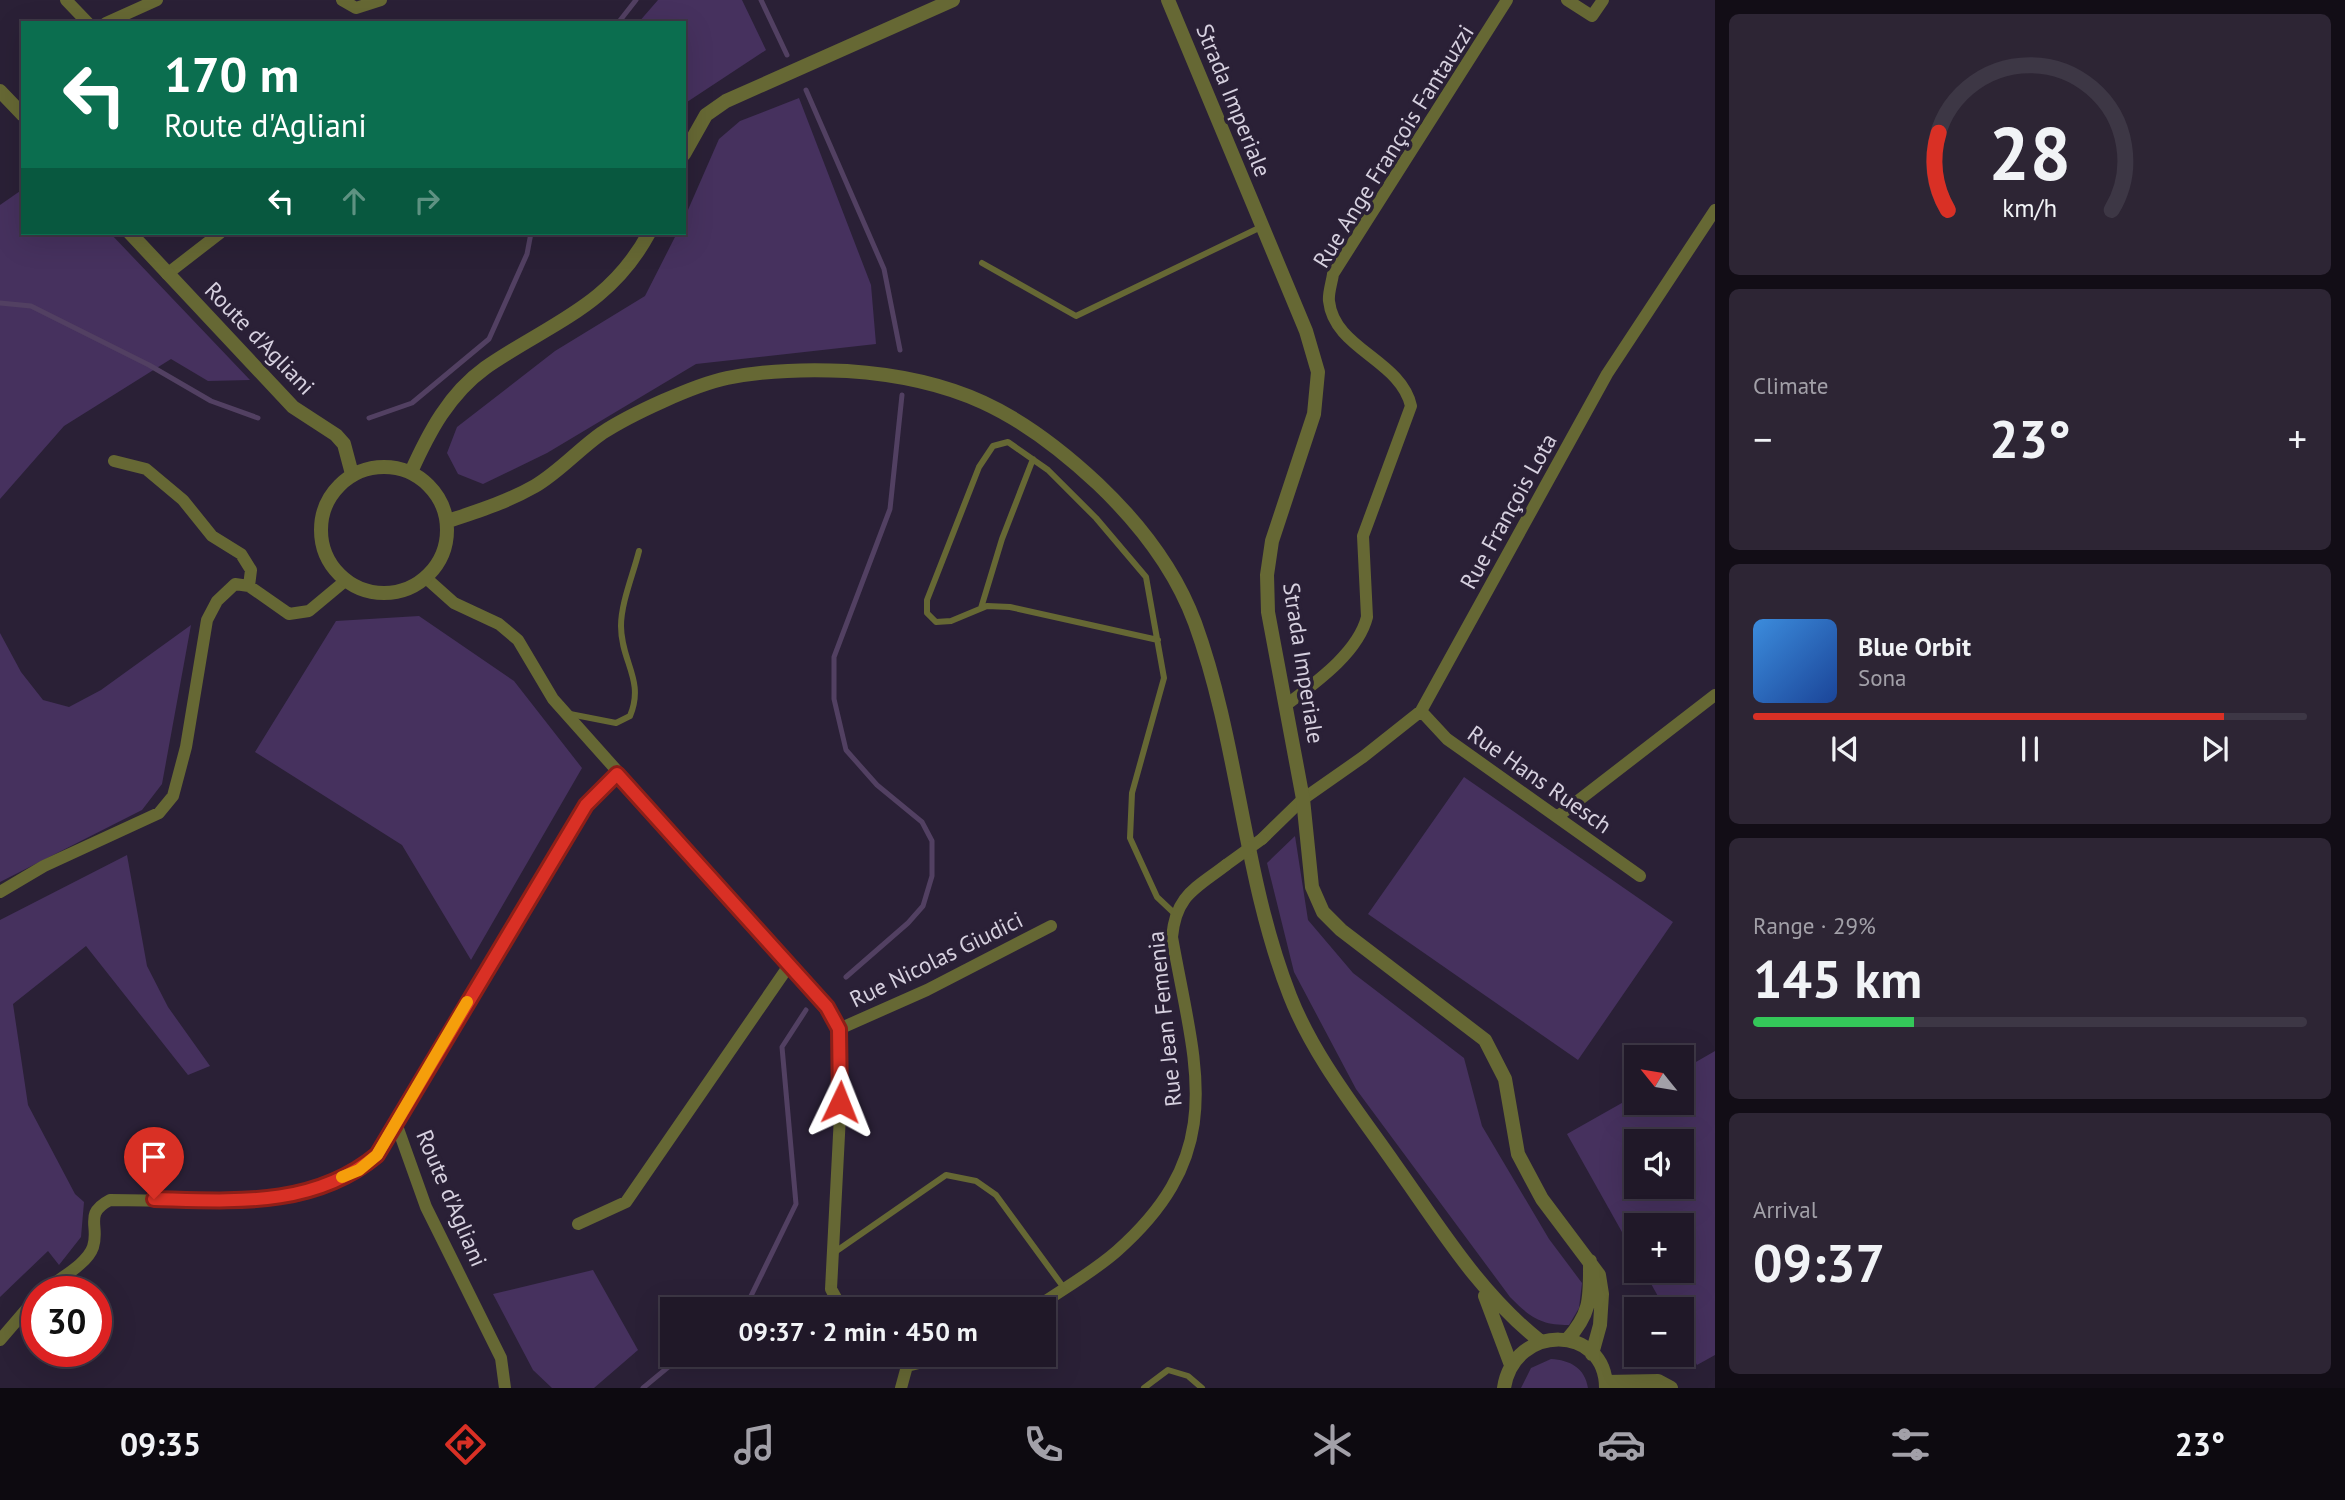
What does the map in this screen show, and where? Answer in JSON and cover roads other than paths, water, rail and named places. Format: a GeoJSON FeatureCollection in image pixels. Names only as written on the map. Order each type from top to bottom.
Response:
{"type":"FeatureCollection","features":[{"type":"Feature","properties":{"kind":"street"},"geometry":{"type":"LineString","coordinates":[[66,0],[86,21]]}},
{"type":"Feature","properties":{"kind":"street"},"geometry":{"type":"LineString","coordinates":[[110,21],[157,0]]}},
{"type":"Feature","properties":{"kind":"street"},"geometry":{"type":"LineString","coordinates":[[342,0],[356,8],[381,0]]}},
{"type":"Feature","properties":{"kind":"street"},"geometry":{"type":"LineString","coordinates":[[686,151],[706,115],[726,101],[953,0]]}},
{"type":"Feature","properties":{"kind":"street","name":"Strada Imperiale"},"geometry":{"type":"LineString","coordinates":[[1168,0],[1306,331],[1318,372],[1314,414],[1272,541],[1267,575],[1268,612],[1303,799],[1312,887],[1323,912],[1341,930],[1485,1040],[1505,1079],[1518,1154],[1542,1199],[1599,1275],[1602,1294],[1600,1325],[1592,1354]]}},
{"type":"Feature","properties":{"kind":"street","name":"Rue Ange François Fantauzzi"},"geometry":{"type":"LineString","coordinates":[[1286,705],[1332,667],[1364,629],[1367,617],[1363,536],[1411,405],[1408,392],[1389,370],[1338,327],[1329,300],[1333,274],[1507,0]]}},
{"type":"Feature","properties":{"kind":"street"},"geometry":{"type":"LineString","coordinates":[[1567,0],[1592,16],[1603,0]]}},
{"type":"Feature","properties":{"kind":"street"},"geometry":{"type":"LineString","coordinates":[[0,91],[21,113]]}},
{"type":"Feature","properties":{"kind":"street","name":"Rue François Lota"},"geometry":{"type":"LineString","coordinates":[[1303,799],[1363,757],[1421,711],[1608,373],[1715,210]]}},
{"type":"Feature","properties":{"kind":"street","name":"Route d'Agliani"},"geometry":{"type":"LineString","coordinates":[[132,235],[293,407],[344,444],[352,474]]}},
{"type":"Feature","properties":{"kind":"street"},"geometry":{"type":"LineString","coordinates":[[167,274],[217,235]]}},
{"type":"Feature","properties":{"kind":"street"},"geometry":{"type":"LineString","coordinates":[[411,472],[431,426],[454,398],[484,369],[593,303],[620,275],[648,235]]}},
{"type":"Feature","properties":{"kind":"street"},"geometry":{"type":"LineString","coordinates":[[448,521],[500,504],[529,489],[604,432],[660,404],[724,378],[797,368],[920,379],[978,399],[1036,433],[1072,460],[1124,509],[1166,561],[1198,633],[1218,703],[1265,911],[1290,997],[1317,1052],[1480,1285],[1514,1321],[1540,1341]]}},
{"type":"Feature","properties":{"kind":"street"},"geometry":{"type":"LineString","coordinates":[[114,461],[146,469],[183,500],[212,536],[241,554],[251,570],[249,586]]}},
{"type":"Feature","properties":{"kind":"street"},"geometry":{"type":"LineString","coordinates":[[392,466],[411,472],[435,492],[448,521],[447,542],[439,561],[426,578],[408,589],[386,594],[365,591],[345,580],[331,565],[322,547],[320,526],[325,505],[336,488],[352,474],[371,467],[392,466]]}},
{"type":"Feature","properties":{"kind":"street"},"geometry":{"type":"LineString","coordinates":[[426,578],[454,603],[499,624],[518,640],[553,699],[827,1007],[839,1029],[842,1077],[831,1255],[831,1289],[835,1297]]}},
{"type":"Feature","properties":{"kind":"street"},"geometry":{"type":"LineString","coordinates":[[0,892],[44,866],[159,813],[173,796],[186,747],[207,620],[217,601],[235,584],[249,586],[289,614],[309,611],[345,580]]}},
{"type":"Feature","properties":{"kind":"street"},"geometry":{"type":"LineString","coordinates":[[1558,817],[1715,695]]}},
{"type":"Feature","properties":{"kind":"street","name":"Rue Hans Ruesch"},"geometry":{"type":"LineString","coordinates":[[1421,711],[1447,739],[1640,876]]}},
{"type":"Feature","properties":{"kind":"street","name":"Route d'Agliani"},"geometry":{"type":"LineString","coordinates":[[505,1388],[501,1358],[426,1207],[396,1123],[586,805],[617,774]]}},
{"type":"Feature","properties":{"kind":"street","name":"Rue Jean Femenia"},"geometry":{"type":"LineString","coordinates":[[1051,1297],[1116,1251],[1156,1211],[1182,1174],[1192,1143],[1198,1100],[1172,937],[1175,914],[1185,897],[1262,839],[1303,799]]}},
{"type":"Feature","properties":{"kind":"street","name":"Rue Nicolas Giudici"},"geometry":{"type":"LineString","coordinates":[[839,1029],[927,990],[1051,926]]}},
{"type":"Feature","properties":{"kind":"street"},"geometry":{"type":"LineString","coordinates":[[578,1224],[626,1202],[790,964]]}},
{"type":"Feature","properties":{"kind":"street"},"geometry":{"type":"LineString","coordinates":[[63,1276],[84,1259],[93,1247],[93,1217],[98,1206],[110,1199],[252,1202],[300,1195],[359,1170],[377,1155],[396,1123]]}},
{"type":"Feature","properties":{"kind":"street"},"geometry":{"type":"LineString","coordinates":[[1567,1340],[1583,1323],[1590,1298],[1590,1260]]}},
{"type":"Feature","properties":{"kind":"street"},"geometry":{"type":"LineString","coordinates":[[1480,1285],[1500,1330],[1511,1365]]}},
{"type":"Feature","properties":{"kind":"street"},"geometry":{"type":"LineString","coordinates":[[0,1340],[21,1316]]}},
{"type":"Feature","properties":{"kind":"street"},"geometry":{"type":"LineString","coordinates":[[1504,1388],[1511,1365],[1527,1348],[1540,1341],[1567,1340],[1592,1354],[1606,1385],[1658,1381],[1671,1388]]}},
{"type":"Feature","properties":{"kind":"street"},"geometry":{"type":"LineString","coordinates":[[901,1388],[907,1367]]}},
{"type":"Feature","properties":{"kind":"lane"},"geometry":{"type":"LineString","coordinates":[[982,263],[1076,316],[1261,227]]}},
{"type":"Feature","properties":{"kind":"lane"},"geometry":{"type":"LineString","coordinates":[[1158,640],[1010,607],[981,608],[951,621],[936,622],[927,613],[927,600],[979,467],[993,446],[1008,442],[1033,459],[1096,518],[1146,577],[1158,640],[1164,678],[1132,793],[1129,838],[1157,897],[1175,914]]}},
{"type":"Feature","properties":{"kind":"lane"},"geometry":{"type":"LineString","coordinates":[[981,608],[1002,539],[1033,459]]}},
{"type":"Feature","properties":{"kind":"lane"},"geometry":{"type":"LineString","coordinates":[[565,713],[616,723],[630,716],[637,700],[635,677],[622,647],[621,622],[639,551]]}},
{"type":"Feature","properties":{"kind":"lane"},"geometry":{"type":"LineString","coordinates":[[831,1255],[946,1175],[976,1181],[996,1195],[1064,1288]]}},
{"type":"Feature","properties":{"kind":"lane"},"geometry":{"type":"LineString","coordinates":[[1144,1388],[1168,1370],[1188,1376],[1202,1388]]}},
{"type":"Feature","properties":{"kind":"waterway"},"geometry":{"type":"LineString","coordinates":[[620,21],[636,0]]}},
{"type":"Feature","properties":{"kind":"waterway"},"geometry":{"type":"LineString","coordinates":[[761,0],[787,55]]}},
{"type":"Feature","properties":{"kind":"waterway"},"geometry":{"type":"LineString","coordinates":[[806,90],[884,269],[900,350]]}},
{"type":"Feature","properties":{"kind":"waterway"},"geometry":{"type":"LineString","coordinates":[[369,418],[412,403],[489,339],[527,254],[531,235]]}},
{"type":"Feature","properties":{"kind":"waterway"},"geometry":{"type":"LineString","coordinates":[[0,303],[31,306],[149,365],[211,401],[258,418]]}},
{"type":"Feature","properties":{"kind":"waterway"},"geometry":{"type":"LineString","coordinates":[[846,977],[908,923],[923,906],[932,876],[932,841],[922,822],[877,785],[846,750],[834,699],[834,657],[890,509],[902,395]]}},
{"type":"Feature","properties":{"kind":"waterway"},"geometry":{"type":"LineString","coordinates":[[750,1297],[796,1204],[782,1047],[806,1010]]}},
{"type":"Feature","properties":{"kind":"waterway"},"geometry":{"type":"LineString","coordinates":[[643,1388],[668,1367]]}}]}
